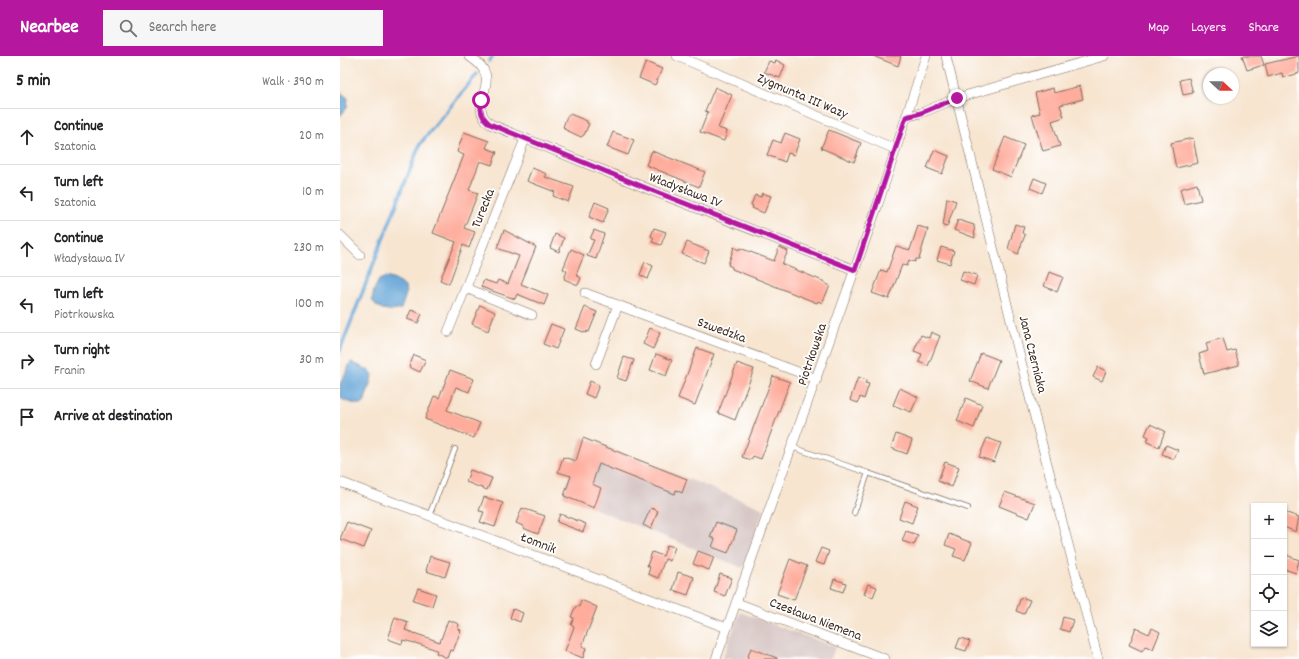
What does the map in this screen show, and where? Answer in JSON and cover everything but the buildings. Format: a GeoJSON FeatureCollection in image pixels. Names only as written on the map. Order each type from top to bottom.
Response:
{"type":"FeatureCollection","features":[{"type":"Feature","properties":{"kind":"street","name":"Władysława IV"},"geometry":{"type":"LineString","coordinates":[[469,56],[481,65],[486,74],[480,106],[484,119],[490,124],[855,270]]}},
{"type":"Feature","properties":{"kind":"street","name":"Zygmunta III Wazy"},"geometry":{"type":"LineString","coordinates":[[677,56],[895,149]]}},
{"type":"Feature","properties":{"kind":"street","name":"Piotrkowska"},"geometry":{"type":"LineString","coordinates":[[716,659],[855,270],[926,56]]}},
{"type":"Feature","properties":{"kind":"street","name":"Jana Czerniaka"},"geometry":{"type":"LineString","coordinates":[[946,56],[1033,410],[1098,659]]}},
{"type":"Feature","properties":{"kind":"street"},"geometry":{"type":"LineString","coordinates":[[906,117],[921,113],[957,98],[1104,56]]}},
{"type":"Feature","properties":{"kind":"street","name":"Turecka"},"geometry":{"type":"LineString","coordinates":[[448,332],[525,139]]}},
{"type":"Feature","properties":{"kind":"street"},"geometry":{"type":"LineString","coordinates":[[340,235],[360,255]]}},
{"type":"Feature","properties":{"kind":"street"},"geometry":{"type":"LineString","coordinates":[[466,288],[532,315]]}},
{"type":"Feature","properties":{"kind":"street","name":"Szwedzka"},"geometry":{"type":"LineString","coordinates":[[585,293],[817,379]]}},
{"type":"Feature","properties":{"kind":"street"},"geometry":{"type":"LineString","coordinates":[[596,364],[618,305]]}},
{"type":"Feature","properties":{"kind":"street","name":"Łomnik"},"geometry":{"type":"LineString","coordinates":[[340,482],[727,628]]}},
{"type":"Feature","properties":{"kind":"street","name":"Czesława Niemena"},"geometry":{"type":"LineString","coordinates":[[737,603],[885,659]]}},
{"type":"Feature","properties":{"kind":"lane"},"geometry":{"type":"LineString","coordinates":[[792,447],[968,508]]}},
{"type":"Feature","properties":{"kind":"lane"},"geometry":{"type":"LineString","coordinates":[[429,516],[455,449]]}},
{"type":"Feature","properties":{"kind":"lane"},"geometry":{"type":"LineString","coordinates":[[854,513],[868,473]]}},
{"type":"Feature","properties":{"kind":"shaded area"},"geometry":{"type":"Polygon","coordinates":[[[582,437],[764,509],[743,568],[563,496],[582,437]]]}},
{"type":"Feature","properties":{"kind":"shaded area"},"geometry":{"type":"Polygon","coordinates":[[[740,612],[835,647],[831,659],[722,659],[740,612]]]}},
{"type":"Feature","properties":{"kind":"water"},"geometry":{"type":"Polygon","coordinates":[[[340,92],[348,98],[347,108],[340,116],[340,92]]]}},
{"type":"Feature","properties":{"kind":"water"},"geometry":{"type":"Polygon","coordinates":[[[386,277],[395,280],[405,287],[406,294],[401,309],[393,311],[385,310],[372,300],[374,290],[379,280],[386,277]]]}},
{"type":"Feature","properties":{"kind":"water"},"geometry":{"type":"Polygon","coordinates":[[[351,362],[373,374],[364,403],[362,405],[348,402],[340,398],[340,384],[351,362]]]}},
{"type":"Feature","properties":{"kind":"waterway"},"geometry":{"type":"LineString","coordinates":[[489,61],[493,56]]}},
{"type":"Feature","properties":{"kind":"waterway"},"geometry":{"type":"LineString","coordinates":[[340,350],[420,144],[477,74]]}},
{"type":"Feature","properties":{"kind":"route"},"geometry":{"type":"LineString","coordinates":[[481,100],[481,113],[484,119],[490,124],[651,190],[855,270],[906,117],[921,113],[957,98]]}}]}
